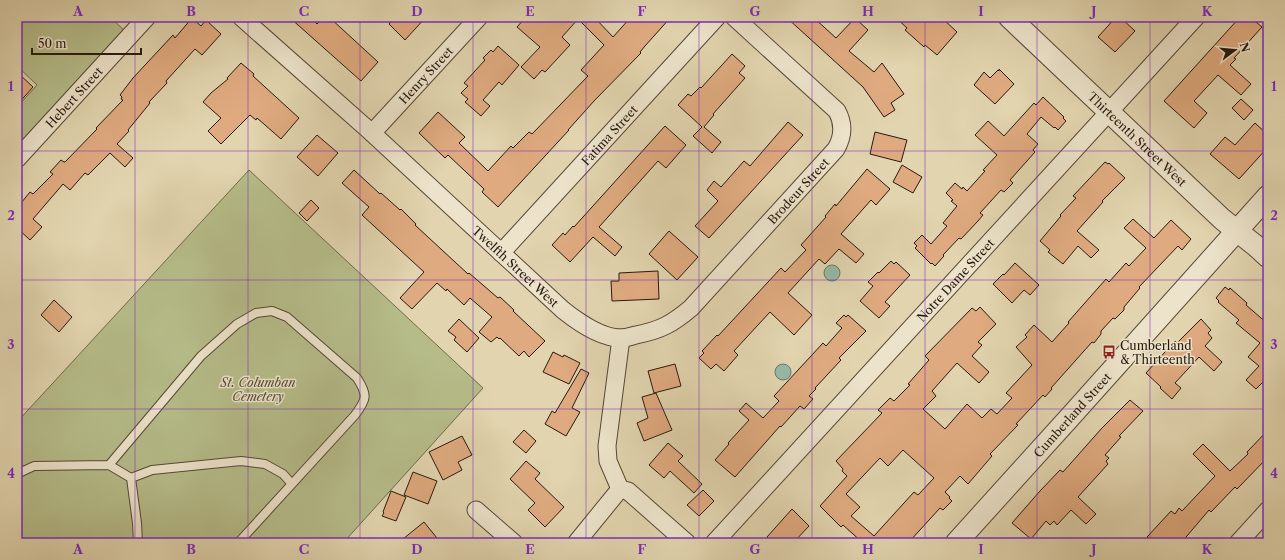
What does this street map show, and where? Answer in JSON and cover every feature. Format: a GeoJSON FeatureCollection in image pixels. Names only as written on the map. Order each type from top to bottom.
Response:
{"type":"FeatureCollection","features":[{"type":"Feature","properties":{"kind":"street","name":"Hebert Street"},"geometry":{"type":"LineString","coordinates":[[17,159],[147,17]]}},
{"type":"Feature","properties":{"kind":"street","name":"Twelfth Street West"},"geometry":{"type":"LineString","coordinates":[[241,17],[372,134],[573,318],[601,333],[621,338]]}},
{"type":"Feature","properties":{"kind":"street","name":"Henry Street"},"geometry":{"type":"LineString","coordinates":[[372,134],[479,17]]}},
{"type":"Feature","properties":{"kind":"street","name":"Fatima Street"},"geometry":{"type":"LineString","coordinates":[[501,253],[717,17]]}},
{"type":"Feature","properties":{"kind":"street","name":"Brodeur Street"},"geometry":{"type":"LineString","coordinates":[[621,338],[664,328],[691,308],[841,142],[842,124],[837,111],[734,17]]}},
{"type":"Feature","properties":{"kind":"street","name":"Thirteenth Street West"},"geometry":{"type":"LineString","coordinates":[[1009,17],[1222,219],[1268,257]]}},
{"type":"Feature","properties":{"kind":"street","name":"Notre Dame Street"},"geometry":{"type":"LineString","coordinates":[[714,543],[1196,17]]}},
{"type":"Feature","properties":{"kind":"street","name":"Cumberland Street"},"geometry":{"type":"LineString","coordinates":[[956,543],[1268,196]]}},
{"type":"Feature","properties":{"kind":"street"},"geometry":{"type":"LineString","coordinates":[[620,489],[608,461],[606,446],[621,338]]}},
{"type":"Feature","properties":{"kind":"street"},"geometry":{"type":"LineString","coordinates":[[576,543],[620,489]]}},
{"type":"Feature","properties":{"kind":"street"},"geometry":{"type":"LineString","coordinates":[[620,489],[628,491],[687,543]]}},
{"type":"Feature","properties":{"kind":"street"},"geometry":{"type":"LineString","coordinates":[[476,510],[514,543]]}},
{"type":"Feature","properties":{"kind":"street"},"geometry":{"type":"LineString","coordinates":[[1238,543],[1268,510]]}},
{"type":"Feature","properties":{"kind":"lane"},"geometry":{"type":"LineString","coordinates":[[109,465],[201,356],[237,324],[256,313],[272,311],[288,316],[357,378],[365,390],[364,403],[355,416],[238,543]]}},
{"type":"Feature","properties":{"kind":"lane"},"geometry":{"type":"LineString","coordinates":[[131,478],[152,470],[241,461],[265,464],[283,474],[292,484]]}},
{"type":"Feature","properties":{"kind":"lane"},"geometry":{"type":"LineString","coordinates":[[17,474],[34,466],[109,465],[131,478]]}},
{"type":"Feature","properties":{"kind":"lane"},"geometry":{"type":"LineString","coordinates":[[131,478],[138,543]]}},
{"type":"Feature","properties":{"kind":"green space"},"geometry":{"type":"Polygon","coordinates":[[[17,17],[110,17],[125,31],[17,149],[17,107],[37,85],[17,66],[17,17]]]}},
{"type":"Feature","properties":{"kind":"green space","name":"St. Columban Cemetery"},"geometry":{"type":"Polygon","coordinates":[[[249,170],[483,388],[343,543],[17,543],[17,422],[249,170]]]}},
{"type":"Feature","properties":{"kind":"shaded area"},"geometry":{"type":"Polygon","coordinates":[[[832,265],[838,267],[840,273],[838,279],[832,281],[826,279],[824,273],[826,267],[832,265]]]}},
{"type":"Feature","properties":{"kind":"shaded area"},"geometry":{"type":"Polygon","coordinates":[[[783,364],[789,366],[791,372],[789,378],[783,380],[777,378],[775,372],[777,366],[783,364]]]}},
{"type":"Feature","properties":{"kind":"building"},"geometry":{"type":"Polygon","coordinates":[[[289,17],[310,17],[317,24],[324,17],[329,17],[378,62],[361,81],[289,17]]]}},
{"type":"Feature","properties":{"kind":"building"},"geometry":{"type":"Polygon","coordinates":[[[395,17],[426,17],[405,40],[389,24],[395,17]]]}},
{"type":"Feature","properties":{"kind":"building"},"geometry":{"type":"Polygon","coordinates":[[[526,17],[594,17],[613,37],[631,17],[671,17],[640,52],[641,53],[594,101],[498,207],[482,192],[484,189],[448,155],[445,158],[419,133],[438,112],[465,137],[459,143],[488,171],[511,146],[513,148],[529,132],[532,134],[588,76],[581,70],[604,45],[578,19],[562,37],[570,45],[545,72],[542,70],[534,79],[521,67],[540,47],[517,27],[526,17]]]}},
{"type":"Feature","properties":{"kind":"building"},"geometry":{"type":"Polygon","coordinates":[[[786,17],[813,17],[836,38],[855,18],[868,30],[849,51],[874,72],[882,63],[904,94],[891,103],[895,110],[884,117],[863,87],[786,17]]]}},
{"type":"Feature","properties":{"kind":"building"},"geometry":{"type":"Polygon","coordinates":[[[895,17],[941,17],[957,32],[937,55],[925,45],[924,47],[905,30],[907,28],[895,17]]]}},
{"type":"Feature","properties":{"kind":"building"},"geometry":{"type":"Polygon","coordinates":[[[1116,17],[1120,17],[1135,31],[1115,52],[1098,37],[1116,17]]]}},
{"type":"Feature","properties":{"kind":"building"},"geometry":{"type":"Polygon","coordinates":[[[1240,17],[1250,17],[1262,27],[1234,58],[1236,59],[1230,65],[1251,84],[1241,95],[1218,75],[1194,101],[1207,113],[1194,128],[1164,101],[1240,17]]]}},
{"type":"Feature","properties":{"kind":"building"},"geometry":{"type":"Polygon","coordinates":[[[192,18],[201,26],[206,20],[221,34],[202,55],[195,49],[166,81],[167,83],[149,102],[150,103],[128,130],[129,131],[117,144],[133,158],[125,167],[110,153],[88,175],[85,173],[70,190],[63,184],[33,219],[42,227],[30,240],[17,228],[17,208],[30,192],[33,194],[53,174],[50,172],[61,160],[65,162],[97,129],[96,128],[123,100],[121,99],[122,97],[120,95],[133,78],[173,35],[175,38],[192,18]]]}},
{"type":"Feature","properties":{"kind":"building"},"geometry":{"type":"Polygon","coordinates":[[[498,46],[519,65],[502,85],[499,82],[483,100],[490,106],[481,116],[465,102],[468,99],[461,93],[468,86],[464,83],[485,60],[483,58],[491,50],[493,52],[498,46]]]}},
{"type":"Feature","properties":{"kind":"building"},"geometry":{"type":"Polygon","coordinates":[[[732,54],[745,66],[739,73],[745,78],[713,114],[714,115],[704,127],[721,142],[712,153],[693,136],[702,127],[678,105],[688,94],[691,96],[700,87],[701,88],[732,54]]]}},
{"type":"Feature","properties":{"kind":"building"},"geometry":{"type":"Polygon","coordinates":[[[241,63],[299,118],[281,139],[257,118],[256,120],[250,115],[221,144],[208,131],[221,118],[203,102],[211,93],[228,79],[227,78],[241,63]]]}},
{"type":"Feature","properties":{"kind":"building"},"geometry":{"type":"Polygon","coordinates":[[[999,69],[1014,84],[995,104],[974,85],[984,72],[990,78],[998,70],[999,71],[999,69]]]}},
{"type":"Feature","properties":{"kind":"building"},"geometry":{"type":"Polygon","coordinates":[[[17,72],[33,87],[17,105],[17,72]]]}},
{"type":"Feature","properties":{"kind":"building"},"geometry":{"type":"Polygon","coordinates":[[[1043,97],[1064,117],[1063,118],[1066,121],[1058,130],[1041,117],[1027,134],[1038,144],[1033,150],[1035,152],[1010,180],[1013,183],[1004,192],[1001,190],[980,213],[983,215],[978,221],[961,239],[959,238],[935,266],[932,263],[931,264],[915,248],[917,246],[914,243],[922,235],[931,244],[947,226],[943,223],[957,206],[951,201],[953,200],[946,193],[955,183],[967,191],[997,155],[975,135],[988,121],[1004,136],[1034,103],[1036,105],[1043,97]]]}},
{"type":"Feature","properties":{"kind":"building"},"geometry":{"type":"Polygon","coordinates":[[[1241,99],[1253,110],[1244,120],[1232,108],[1241,99]]]}},
{"type":"Feature","properties":{"kind":"building"},"geometry":{"type":"Polygon","coordinates":[[[788,122],[803,135],[709,238],[695,226],[718,201],[707,190],[714,181],[721,187],[744,161],[750,166],[788,122]]]}},
{"type":"Feature","properties":{"kind":"building"},"geometry":{"type":"Polygon","coordinates":[[[1255,123],[1268,135],[1268,147],[1239,179],[1210,154],[1225,137],[1235,145],[1255,123]]]}},
{"type":"Feature","properties":{"kind":"building"},"geometry":{"type":"Polygon","coordinates":[[[665,126],[686,145],[666,168],[658,161],[599,227],[622,247],[615,256],[593,237],[570,262],[552,245],[563,233],[565,235],[573,226],[574,227],[665,126]]]}},
{"type":"Feature","properties":{"kind":"building"},"geometry":{"type":"Polygon","coordinates":[[[875,132],[907,140],[901,162],[870,154],[875,132]]]}},
{"type":"Feature","properties":{"kind":"building"},"geometry":{"type":"Polygon","coordinates":[[[317,135],[338,153],[318,176],[297,157],[317,135]]]}},
{"type":"Feature","properties":{"kind":"building"},"geometry":{"type":"Polygon","coordinates":[[[1105,162],[1108,164],[1109,163],[1125,178],[1102,201],[1103,202],[1077,231],[1099,250],[1091,258],[1078,246],[1063,264],[1048,252],[1050,250],[1040,241],[1061,216],[1060,215],[1076,198],[1073,196],[1105,162]]]}},
{"type":"Feature","properties":{"kind":"building"},"geometry":{"type":"Polygon","coordinates":[[[902,165],[922,177],[913,193],[893,182],[902,165]]]}},
{"type":"Feature","properties":{"kind":"building"},"geometry":{"type":"Polygon","coordinates":[[[867,169],[890,189],[876,205],[871,200],[841,234],[864,254],[856,263],[839,249],[825,264],[819,259],[788,293],[812,315],[794,335],[770,312],[734,351],[738,355],[724,371],[716,364],[711,369],[699,358],[704,353],[702,351],[717,335],[718,336],[781,268],[785,272],[806,250],[801,245],[826,217],[825,216],[835,204],[836,206],[867,169]]]}},
{"type":"Feature","properties":{"kind":"building"},"geometry":{"type":"Polygon","coordinates":[[[354,170],[380,194],[381,193],[400,210],[401,209],[416,224],[415,225],[468,274],[469,273],[498,298],[500,297],[545,341],[529,357],[524,351],[519,356],[500,338],[499,339],[497,337],[491,342],[479,332],[492,317],[470,298],[464,305],[447,289],[446,291],[437,283],[412,309],[400,298],[424,272],[362,215],[369,207],[342,183],[354,170]]]}},
{"type":"Feature","properties":{"kind":"building"},"geometry":{"type":"Polygon","coordinates":[[[311,200],[319,208],[307,221],[299,213],[311,200]]]}},
{"type":"Feature","properties":{"kind":"building"},"geometry":{"type":"Polygon","coordinates":[[[1133,219],[1154,238],[1171,220],[1191,239],[1182,250],[1178,246],[1139,287],[1140,288],[1124,307],[1124,310],[1115,319],[1113,318],[1101,331],[1101,334],[1094,343],[1092,342],[1051,388],[1052,389],[1045,397],[1043,395],[1016,424],[1018,425],[990,454],[992,456],[968,484],[960,476],[945,492],[952,501],[943,510],[940,508],[909,542],[907,540],[904,543],[863,543],[843,525],[841,527],[820,506],[847,476],[836,461],[882,413],[878,410],[890,398],[894,401],[910,385],[908,384],[929,360],[925,356],[972,308],[976,311],[980,307],[996,324],[978,342],[982,345],[972,356],[989,372],[979,383],[957,363],[932,391],[936,396],[923,409],[945,429],[967,404],[982,418],[991,409],[997,414],[1012,398],[1006,393],[1032,365],[1016,347],[1027,337],[1025,335],[1034,325],[1052,342],[1106,279],[1109,282],[1126,263],[1129,266],[1146,248],[1124,228],[1133,219]],[[903,450],[888,466],[880,458],[846,494],[860,507],[851,516],[874,536],[914,492],[918,495],[934,478],[903,450]]]}},
{"type":"Feature","properties":{"kind":"building"},"geometry":{"type":"Polygon","coordinates":[[[669,231],[698,257],[677,280],[649,254],[669,231]]]}},
{"type":"Feature","properties":{"kind":"building"},"geometry":{"type":"Polygon","coordinates":[[[891,261],[894,264],[896,262],[910,275],[885,302],[890,306],[879,318],[860,301],[873,286],[868,282],[891,261]]]}},
{"type":"Feature","properties":{"kind":"building"},"geometry":{"type":"Polygon","coordinates":[[[1015,263],[1039,285],[1030,295],[1024,290],[1012,303],[993,284],[1015,263]]]}},
{"type":"Feature","properties":{"kind":"building"},"geometry":{"type":"Polygon","coordinates":[[[658,271],[659,299],[612,301],[611,281],[619,281],[619,273],[658,271]]]}},
{"type":"Feature","properties":{"kind":"building"},"geometry":{"type":"Polygon","coordinates":[[[1225,287],[1229,290],[1230,288],[1247,303],[1246,305],[1268,324],[1268,377],[1256,389],[1246,380],[1259,366],[1248,357],[1260,343],[1236,323],[1239,320],[1218,302],[1219,301],[1216,298],[1225,287]]]}},
{"type":"Feature","properties":{"kind":"building"},"geometry":{"type":"Polygon","coordinates":[[[54,300],[72,317],[59,332],[41,315],[54,300]]]}},
{"type":"Feature","properties":{"kind":"building"},"geometry":{"type":"Polygon","coordinates":[[[844,315],[846,317],[848,315],[866,331],[839,358],[841,360],[815,388],[816,389],[809,396],[813,399],[804,409],[800,406],[781,427],[780,426],[735,477],[715,460],[749,420],[739,411],[746,403],[763,418],[779,401],[774,396],[823,343],[826,346],[842,328],[836,323],[844,315]]]}},
{"type":"Feature","properties":{"kind":"building"},"geometry":{"type":"Polygon","coordinates":[[[459,319],[479,338],[467,352],[454,340],[456,337],[448,331],[459,319]]]}},
{"type":"Feature","properties":{"kind":"building"},"geometry":{"type":"Polygon","coordinates":[[[1201,319],[1211,330],[1208,333],[1212,338],[1205,346],[1222,362],[1214,371],[1199,357],[1175,383],[1181,388],[1172,399],[1146,373],[1175,341],[1177,343],[1201,319]]]}},
{"type":"Feature","properties":{"kind":"building"},"geometry":{"type":"Polygon","coordinates":[[[553,352],[563,357],[564,355],[580,363],[569,384],[543,372],[553,352]]]}},
{"type":"Feature","properties":{"kind":"building"},"geometry":{"type":"Polygon","coordinates":[[[675,364],[681,386],[654,393],[648,371],[675,364]]]}},
{"type":"Feature","properties":{"kind":"building"},"geometry":{"type":"Polygon","coordinates":[[[581,369],[589,373],[572,408],[580,412],[566,436],[545,424],[552,411],[555,413],[581,369]]]}},
{"type":"Feature","properties":{"kind":"building"},"geometry":{"type":"Polygon","coordinates":[[[656,393],[672,430],[644,441],[637,423],[648,418],[642,397],[656,393]]]}},
{"type":"Feature","properties":{"kind":"building"},"geometry":{"type":"Polygon","coordinates":[[[1130,400],[1143,411],[1119,436],[1121,437],[1105,455],[1109,458],[1106,461],[1108,464],[1078,497],[1096,514],[1086,524],[1071,510],[1057,525],[1054,521],[1050,525],[1046,521],[1031,539],[1012,523],[1060,470],[1063,472],[1102,428],[1130,400]]]}},
{"type":"Feature","properties":{"kind":"building"},"geometry":{"type":"Polygon","coordinates":[[[524,430],[536,441],[526,453],[513,442],[524,430]]]}},
{"type":"Feature","properties":{"kind":"building"},"geometry":{"type":"Polygon","coordinates":[[[1268,430],[1268,457],[1237,489],[1235,487],[1211,512],[1209,510],[1181,543],[1154,543],[1147,537],[1171,511],[1175,514],[1179,508],[1182,511],[1215,476],[1193,454],[1203,444],[1230,471],[1248,454],[1247,452],[1268,430]]]}},
{"type":"Feature","properties":{"kind":"building"},"geometry":{"type":"Polygon","coordinates":[[[462,436],[472,455],[458,462],[462,470],[443,480],[429,452],[462,436]]]}},
{"type":"Feature","properties":{"kind":"building"},"geometry":{"type":"Polygon","coordinates":[[[668,443],[683,456],[678,461],[702,484],[694,493],[670,471],[664,478],[649,465],[668,443]]]}},
{"type":"Feature","properties":{"kind":"building"},"geometry":{"type":"Polygon","coordinates":[[[526,461],[540,473],[535,479],[564,507],[545,527],[528,510],[535,503],[510,479],[526,461]]]}},
{"type":"Feature","properties":{"kind":"building"},"geometry":{"type":"Polygon","coordinates":[[[413,472],[437,481],[428,504],[404,495],[413,472]]]}},
{"type":"Feature","properties":{"kind":"building"},"geometry":{"type":"Polygon","coordinates":[[[703,490],[714,501],[699,516],[687,505],[703,490]]]}},
{"type":"Feature","properties":{"kind":"building"},"geometry":{"type":"Polygon","coordinates":[[[391,491],[406,497],[396,521],[382,516],[391,491]]]}},
{"type":"Feature","properties":{"kind":"building"},"geometry":{"type":"Polygon","coordinates":[[[792,509],[809,526],[793,543],[773,543],[767,537],[792,509]]]}},
{"type":"Feature","properties":{"kind":"building"},"geometry":{"type":"Polygon","coordinates":[[[424,522],[441,543],[398,543],[424,522]]]}},
{"type":"Feature","properties":{"kind":"place","name":"Cumberland & Thirteenth"},"geometry":{"type":"Point","coordinates":[1109,352]}}]}
